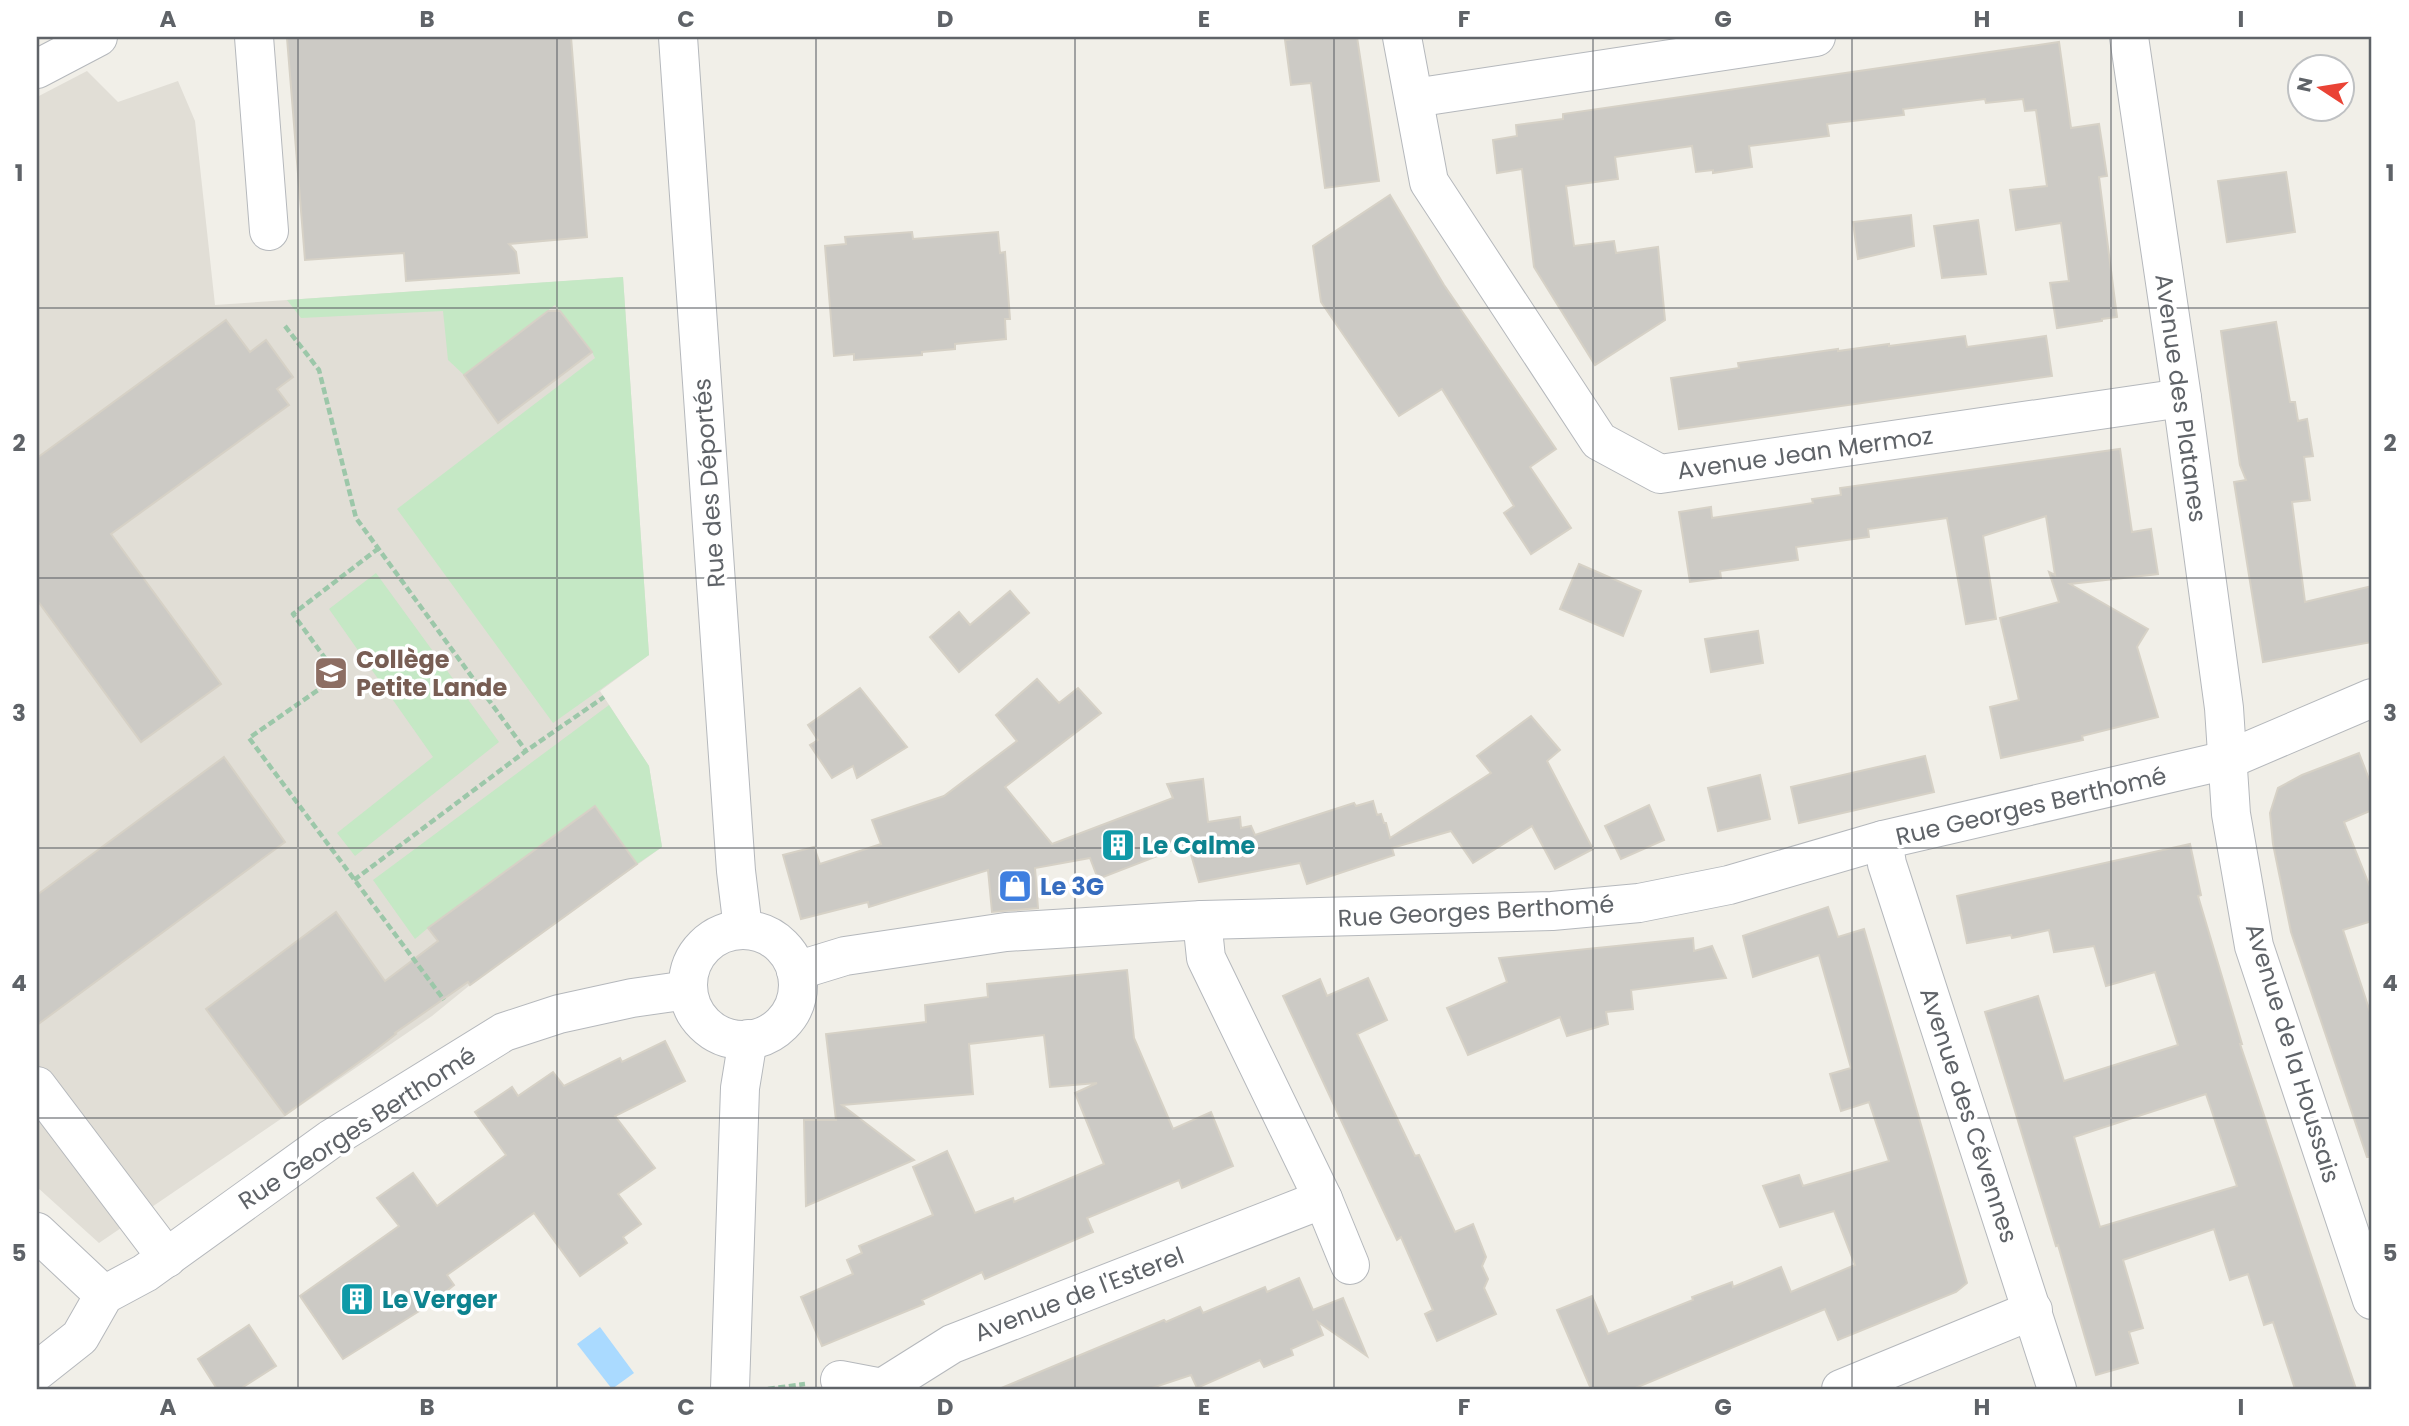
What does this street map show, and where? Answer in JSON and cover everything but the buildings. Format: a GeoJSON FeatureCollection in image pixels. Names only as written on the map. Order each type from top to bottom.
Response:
{"type":"FeatureCollection","features":[{"type":"Feature","properties":{"kind":"street"},"geometry":{"type":"LineString","coordinates":[[37,69],[98,37]]}},
{"type":"Feature","properties":{"kind":"street"},"geometry":{"type":"LineString","coordinates":[[254,37],[270,231]]}},
{"type":"Feature","properties":{"kind":"street","name":"Rue des Déportés"},"geometry":{"type":"LineString","coordinates":[[678,37],[736,871],[743,929]]}},
{"type":"Feature","properties":{"kind":"street","name":"Avenue Jean Mermoz"},"geometry":{"type":"LineString","coordinates":[[1402,37],[1429,182],[1599,442],[1660,474],[2182,398]]}},
{"type":"Feature","properties":{"kind":"street"},"geometry":{"type":"LineString","coordinates":[[1414,98],[1816,37]]}},
{"type":"Feature","properties":{"kind":"street","name":"Avenue des Platanes"},"geometry":{"type":"LineString","coordinates":[[2129,37],[2182,398],[2224,708],[2227,760]]}},
{"type":"Feature","properties":{"kind":"street","name":"Rue Georges Berthomé"},"geometry":{"type":"LineString","coordinates":[[796,971],[845,957],[1006,932],[1202,920],[1552,911],[1639,902],[1729,885],[1884,840],[2227,760],[2372,698]]}},
{"type":"Feature","properties":{"kind":"street","name":"Avenue de la Houssais"},"geometry":{"type":"LineString","coordinates":[[2227,760],[2231,814],[2255,946],[2372,1300]]}},
{"type":"Feature","properties":{"kind":"street","name":"Avenue des Cévennes"},"geometry":{"type":"LineString","coordinates":[[1884,840],[1890,873],[2057,1389]]}},
{"type":"Feature","properties":{"kind":"street"},"geometry":{"type":"LineString","coordinates":[[1202,920],[1206,958],[1323,1199],[1350,1265]]}},
{"type":"Feature","properties":{"kind":"street"},"geometry":{"type":"LineString","coordinates":[[743,929],[761,932],[777,941],[789,955],[796,971],[794,1005],[785,1020],[774,1030],[748,1039],[724,1036],[711,1029],[699,1018],[688,989],[689,971],[697,955],[709,941],[725,932],[743,929]]}},
{"type":"Feature","properties":{"kind":"street","name":"Rue Georges Berthomé"},"geometry":{"type":"LineString","coordinates":[[104,1295],[167,1258],[331,1139],[504,1032],[571,1012],[688,989]]}},
{"type":"Feature","properties":{"kind":"street"},"geometry":{"type":"LineString","coordinates":[[730,1389],[740,1088],[748,1039]]}},
{"type":"Feature","properties":{"kind":"street"},"geometry":{"type":"LineString","coordinates":[[37,1086],[167,1258]]}},
{"type":"Feature","properties":{"kind":"street","name":"Avenue de l'Esterel"},"geometry":{"type":"LineString","coordinates":[[840,1380],[882,1388],[952,1344],[1323,1199]]}},
{"type":"Feature","properties":{"kind":"street"},"geometry":{"type":"LineString","coordinates":[[37,1232],[104,1295],[80,1338],[37,1371]]}},
{"type":"Feature","properties":{"kind":"street"},"geometry":{"type":"LineString","coordinates":[[1841,1389],[2033,1310]]}},
{"type":"Feature","properties":{"kind":"path"},"geometry":{"type":"LineString","coordinates":[[285,326],[319,370],[356,518],[526,751]]}},
{"type":"Feature","properties":{"kind":"path"},"geometry":{"type":"LineString","coordinates":[[379,548],[292,614],[338,676],[249,738],[443,1000]]}},
{"type":"Feature","properties":{"kind":"path"},"geometry":{"type":"LineString","coordinates":[[354,880],[526,751],[604,697]]}},
{"type":"Feature","properties":{"kind":"shaded area","name":"Collège Petite Lande"},"geometry":{"type":"Polygon","coordinates":[[[87,71],[118,102],[178,81],[195,121],[215,305],[623,277],[649,655],[600,691],[649,766],[662,847],[470,985],[432,1016],[99,1243],[37,1187],[37,97],[87,71]]]}},
{"type":"Feature","properties":{"kind":"green space"},"geometry":{"type":"Polygon","coordinates":[[[623,277],[649,655],[553,723],[397,509],[595,358],[592,352],[555,305],[464,375],[448,360],[443,311],[301,318],[287,300],[623,277]]]}},
{"type":"Feature","properties":{"kind":"green space"},"geometry":{"type":"Polygon","coordinates":[[[376,573],[499,742],[355,856],[337,833],[433,757],[329,609],[376,573]]]}},
{"type":"Feature","properties":{"kind":"green space"},"geometry":{"type":"Polygon","coordinates":[[[609,705],[649,766],[662,847],[637,864],[594,806],[415,939],[373,880],[609,705]]]}},
{"type":"Feature","properties":{"kind":"water"},"geometry":{"type":"Polygon","coordinates":[[[600,1327],[634,1373],[612,1389],[577,1344],[600,1327]]]}},
{"type":"Feature","properties":{"kind":"place","name":"Collège Petite Lande"},"geometry":{"type":"Point","coordinates":[331,673]}},
{"type":"Feature","properties":{"kind":"place","name":"Le Calme"},"geometry":{"type":"Point","coordinates":[1118,845]}},
{"type":"Feature","properties":{"kind":"place","name":"Le 3G"},"geometry":{"type":"Point","coordinates":[1015,886]}},
{"type":"Feature","properties":{"kind":"place","name":"Le Verger"},"geometry":{"type":"Point","coordinates":[357,1299]}}]}
